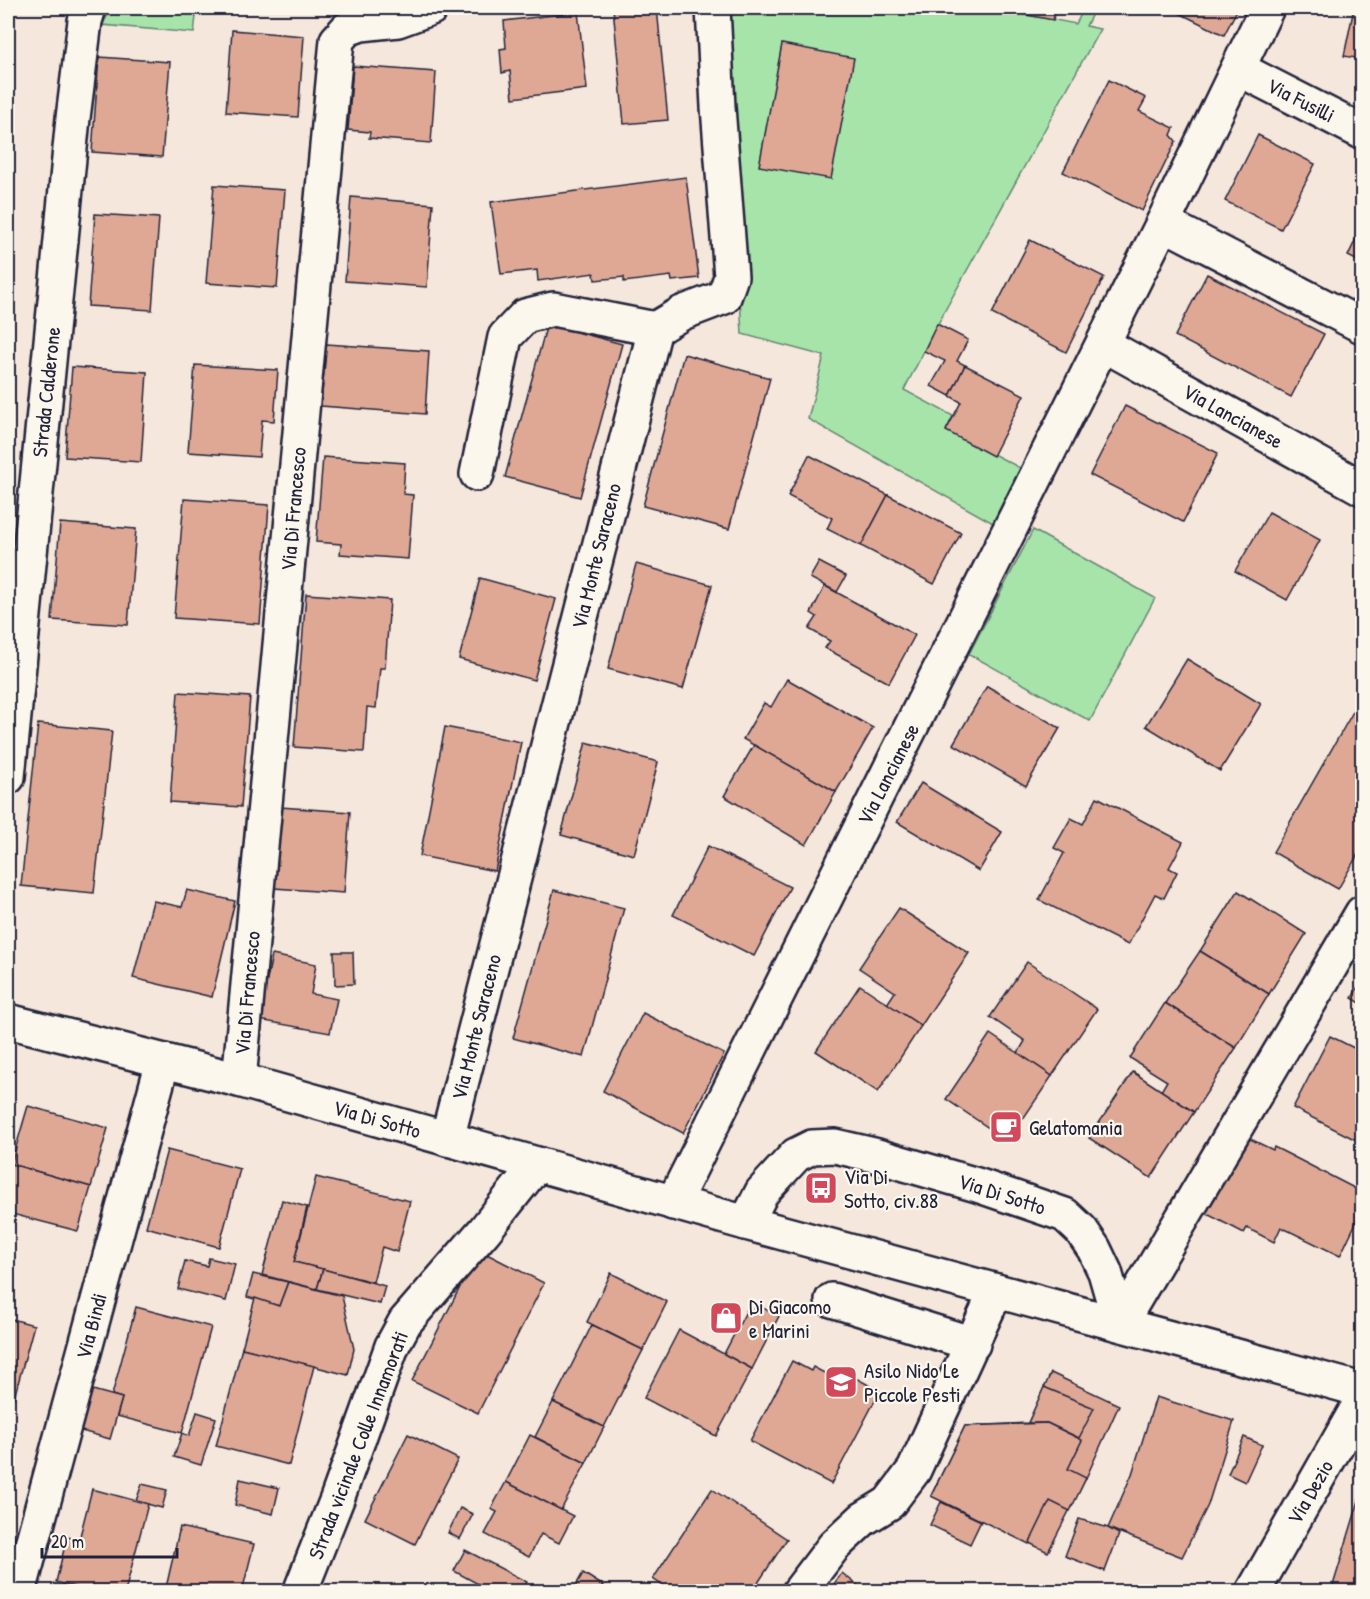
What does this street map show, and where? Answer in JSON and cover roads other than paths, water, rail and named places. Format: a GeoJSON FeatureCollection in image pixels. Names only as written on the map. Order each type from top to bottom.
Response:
{"type":"FeatureCollection","features":[{"type":"Feature","properties":{"kind":"street","name":"Strada Calderone"},"geometry":{"type":"LineString","coordinates":[[8,777],[74,118],[85,21],[89,8]]}},
{"type":"Feature","properties":{"kind":"street","name":"Via Di Francesco"},"geometry":{"type":"LineString","coordinates":[[239,1080],[337,40],[347,29],[361,24],[398,20],[431,8]]}},
{"type":"Feature","properties":{"kind":"street"},"geometry":{"type":"LineString","coordinates":[[477,474],[505,337],[525,316],[553,309],[655,329],[682,313],[723,297],[731,277],[713,8]]}},
{"type":"Feature","properties":{"kind":"street","name":"Via Lancianese"},"geometry":{"type":"LineString","coordinates":[[673,1203],[1103,344],[1267,8]]}},
{"type":"Feature","properties":{"kind":"street","name":"Via Fusilli"},"geometry":{"type":"LineString","coordinates":[[1239,69],[1362,132]]}},
{"type":"Feature","properties":{"kind":"street"},"geometry":{"type":"LineString","coordinates":[[1163,223],[1362,326]]}},
{"type":"Feature","properties":{"kind":"street","name":"Via Monte Saraceno"},"geometry":{"type":"LineString","coordinates":[[447,1139],[655,329]]}},
{"type":"Feature","properties":{"kind":"street","name":"Via Lancianese"},"geometry":{"type":"LineString","coordinates":[[1103,344],[1362,488]]}},
{"type":"Feature","properties":{"kind":"street"},"geometry":{"type":"LineString","coordinates":[[1120,1324],[1362,913]]}},
{"type":"Feature","properties":{"kind":"street","name":"Via Di Sotto"},"geometry":{"type":"LineString","coordinates":[[8,1020],[239,1080],[673,1203],[1362,1390]]}},
{"type":"Feature","properties":{"kind":"street","name":"Via Bindi"},"geometry":{"type":"LineString","coordinates":[[19,1592],[164,1061]]}},
{"type":"Feature","properties":{"kind":"street","name":"Via Di Sotto"},"geometry":{"type":"LineString","coordinates":[[746,1223],[762,1192],[796,1155],[812,1147],[835,1146],[874,1155],[977,1185],[1065,1215],[1081,1230],[1094,1249],[1105,1272],[1120,1324]]}},
{"type":"Feature","properties":{"kind":"street","name":"Strada vicinale Colle Innamorati"},"geometry":{"type":"LineString","coordinates":[[300,1592],[337,1499],[392,1346],[405,1322],[484,1231],[537,1164]]}},
{"type":"Feature","properties":{"kind":"street"},"geometry":{"type":"LineString","coordinates":[[799,1592],[834,1546],[852,1528],[889,1503],[914,1470],[996,1291]]}},
{"type":"Feature","properties":{"kind":"street"},"geometry":{"type":"LineString","coordinates":[[832,1300],[973,1344]]}},
{"type":"Feature","properties":{"kind":"street","name":"Via Dezio"},"geometry":{"type":"LineString","coordinates":[[1253,1592],[1357,1409],[1362,1390]]}},
{"type":"Feature","properties":{"kind":"place","name":"Gelatomania"},"geometry":{"type":"Point","coordinates":[1006,1127]}},
{"type":"Feature","properties":{"kind":"place","name":"Via Di Sotto, civ.88"},"geometry":{"type":"Point","coordinates":[821,1188]}},
{"type":"Feature","properties":{"kind":"place","name":"Di Giacomo e Marini"},"geometry":{"type":"Point","coordinates":[726,1318]}},
{"type":"Feature","properties":{"kind":"place","name":"Asilo Nido Le Piccole Pesti"},"geometry":{"type":"Point","coordinates":[841,1382]}}]}
